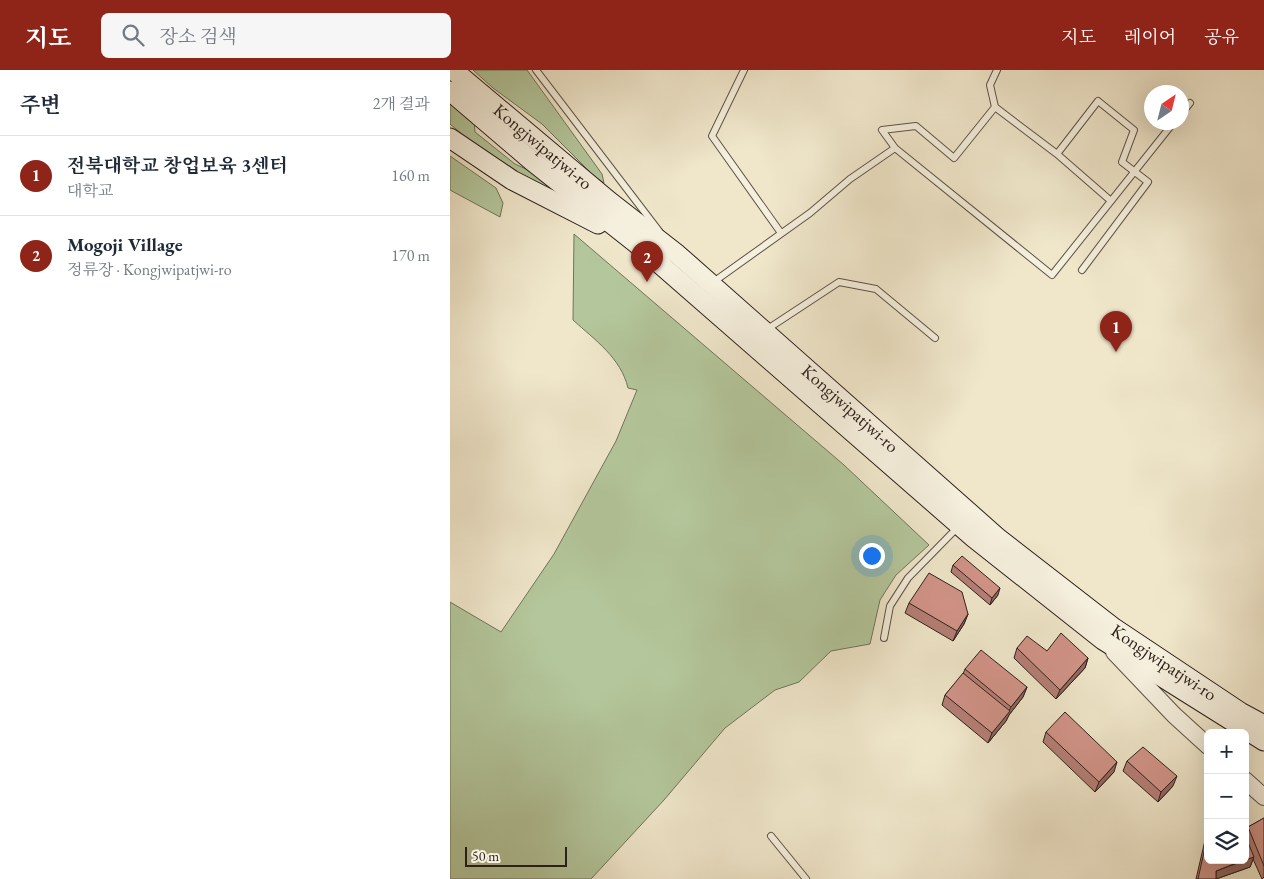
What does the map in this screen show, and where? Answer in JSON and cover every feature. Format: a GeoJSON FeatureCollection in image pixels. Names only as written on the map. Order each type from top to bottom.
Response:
{"type":"FeatureCollection","features":[{"type":"Feature","properties":{"kind":"main road","name":"Kongjwipatjwi-ro"},"geometry":{"type":"LineString","coordinates":[[452,70],[711,283],[998,538],[1114,628],[1240,712],[1264,725]]}},
{"type":"Feature","properties":{"kind":"main road","name":"Kongjwipatjwi-ro"},"geometry":{"type":"LineString","coordinates":[[450,91],[528,158],[637,244],[960,525],[1103,640],[1264,741]]}},
{"type":"Feature","properties":{"kind":"main road"},"geometry":{"type":"LineString","coordinates":[[450,138],[512,180],[637,244]]}},
{"type":"Feature","properties":{"kind":"street"},"geometry":{"type":"LineString","coordinates":[[1103,640],[1174,715],[1204,742]]}},
{"type":"Feature","properties":{"kind":"street"},"geometry":{"type":"LineString","coordinates":[[1249,784],[1264,797]]}},
{"type":"Feature","properties":{"kind":"lane"},"geometry":{"type":"LineString","coordinates":[[536,70],[677,254]]}},
{"type":"Feature","properties":{"kind":"lane"},"geometry":{"type":"LineString","coordinates":[[744,70],[712,136],[781,233]]}},
{"type":"Feature","properties":{"kind":"lane"},"geometry":{"type":"LineString","coordinates":[[997,70],[990,85],[996,107],[1057,154],[1111,201]]}},
{"type":"Feature","properties":{"kind":"lane"},"geometry":{"type":"LineString","coordinates":[[1057,154],[1098,102],[1134,130],[1122,162],[1148,182],[1082,270]]}},
{"type":"Feature","properties":{"kind":"lane"},"geometry":{"type":"LineString","coordinates":[[996,107],[954,158],[916,126],[882,130],[895,148],[1052,275],[1168,130]]}},
{"type":"Feature","properties":{"kind":"lane"},"geometry":{"type":"LineString","coordinates":[[711,283],[810,212],[850,179],[895,148]]}},
{"type":"Feature","properties":{"kind":"lane"},"geometry":{"type":"LineString","coordinates":[[765,331],[840,282],[876,289],[935,338]]}},
{"type":"Feature","properties":{"kind":"lane"},"geometry":{"type":"LineString","coordinates":[[884,638],[890,606],[908,578],[960,525]]}},
{"type":"Feature","properties":{"kind":"lane"},"geometry":{"type":"LineString","coordinates":[[771,836],[806,879]]}},
{"type":"Feature","properties":{"kind":"green space"},"geometry":{"type":"Polygon","coordinates":[[[473,70],[527,70],[602,174],[604,183],[595,177],[542,124],[493,88],[473,70]]]}},
{"type":"Feature","properties":{"kind":"green space"},"geometry":{"type":"Polygon","coordinates":[[[450,99],[474,119],[475,132],[515,164],[530,171],[563,199],[490,155],[450,124],[450,99]]]}},
{"type":"Feature","properties":{"kind":"green space"},"geometry":{"type":"Polygon","coordinates":[[[450,156],[496,188],[503,203],[500,217],[450,190],[450,156]]]}},
{"type":"Feature","properties":{"kind":"green space"},"geometry":{"type":"Polygon","coordinates":[[[574,234],[844,465],[929,545],[896,575],[880,600],[870,644],[831,651],[799,682],[775,690],[725,728],[664,800],[591,879],[450,879],[450,602],[501,632],[554,554],[616,441],[637,390],[628,388],[620,368],[606,350],[573,320],[574,234]]]}},
{"type":"Feature","properties":{"kind":"building"},"geometry":{"type":"Polygon","coordinates":[[[962,556],[1000,588],[992,598],[953,565],[962,556]]]}},
{"type":"Feature","properties":{"kind":"building"},"geometry":{"type":"Polygon","coordinates":[[[929,573],[962,592],[968,614],[957,631],[909,603],[929,573]]]}},
{"type":"Feature","properties":{"kind":"building"},"geometry":{"type":"Polygon","coordinates":[[[1061,633],[1088,658],[1060,690],[1017,648],[1027,636],[1047,651],[1061,633]]]}},
{"type":"Feature","properties":{"kind":"building"},"geometry":{"type":"Polygon","coordinates":[[[981,650],[1027,687],[1011,707],[965,669],[981,650]]]}},
{"type":"Feature","properties":{"kind":"building"},"geometry":{"type":"Polygon","coordinates":[[[963,673],[1010,711],[992,733],[945,695],[963,673]]]}},
{"type":"Feature","properties":{"kind":"building"},"geometry":{"type":"Polygon","coordinates":[[[1065,712],[1117,762],[1099,782],[1046,732],[1065,712]]]}},
{"type":"Feature","properties":{"kind":"building"},"geometry":{"type":"Polygon","coordinates":[[[1143,747],[1177,776],[1161,792],[1127,761],[1143,747]]]}},
{"type":"Feature","properties":{"kind":"building"},"geometry":{"type":"Polygon","coordinates":[[[1264,818],[1264,866],[1249,829],[1249,826],[1264,818]]]}},
{"type":"Feature","properties":{"kind":"building"},"geometry":{"type":"Polygon","coordinates":[[[1249,845],[1254,857],[1249,859],[1249,845]]]}},
{"type":"Feature","properties":{"kind":"building"},"geometry":{"type":"Polygon","coordinates":[[[1204,852],[1204,864],[1234,864],[1216,871],[1216,879],[1198,879],[1204,852]]]}},
{"type":"Feature","properties":{"kind":"place","name":"Mogoji Village"},"geometry":{"type":"Point","coordinates":[647,282]}},
{"type":"Feature","properties":{"kind":"place","name":"전북대학교 창업보육 3센터"},"geometry":{"type":"Point","coordinates":[1116,352]}}]}
